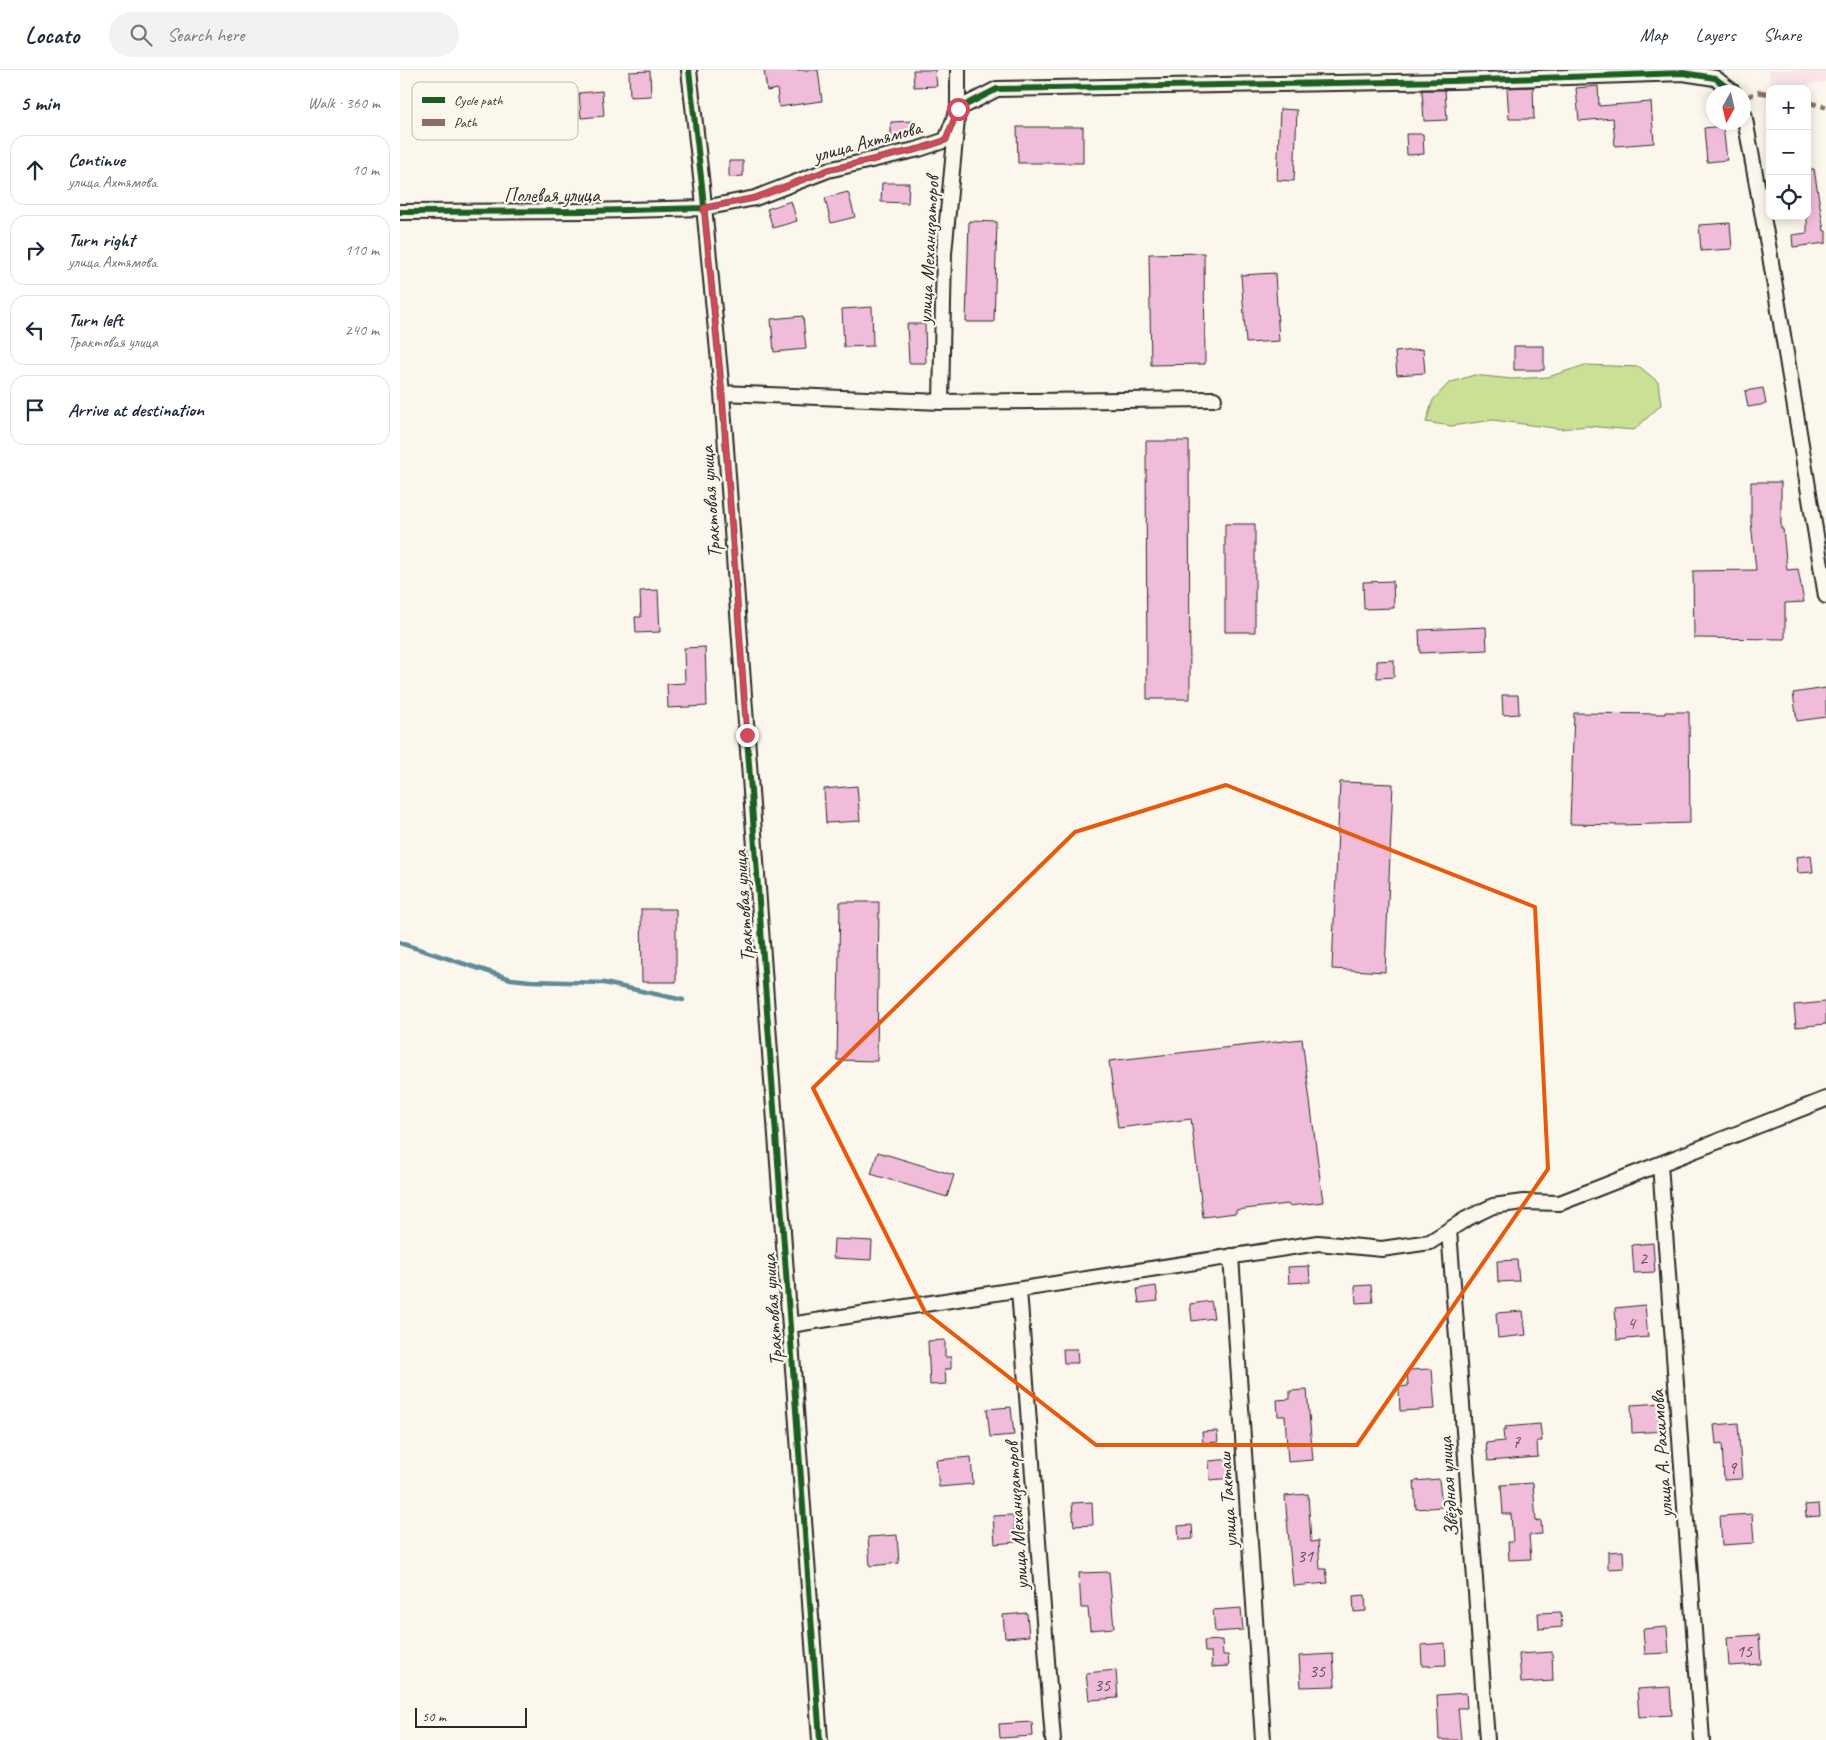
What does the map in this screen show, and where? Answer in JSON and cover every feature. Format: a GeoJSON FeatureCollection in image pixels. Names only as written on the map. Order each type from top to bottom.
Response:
{"type":"FeatureCollection","features":[{"type":"Feature","properties":{"kind":"street","name":"Трактовая улица"},"geometry":{"type":"LineString","coordinates":[[689,70],[722,393],[820,1740]]}},
{"type":"Feature","properties":{"kind":"street","name":"улица Механизаторов"},"geometry":{"type":"LineString","coordinates":[[942,402],[944,253],[958,109],[958,70]]}},
{"type":"Feature","properties":{"kind":"street"},"geometry":{"type":"LineString","coordinates":[[958,109],[997,90],[1452,76],[1682,73],[1715,78],[1724,85]]}},
{"type":"Feature","properties":{"kind":"street","name":"улица Ахтямова"},"geometry":{"type":"LineString","coordinates":[[704,208],[755,198],[828,170],[919,149],[946,140],[958,109]]}},
{"type":"Feature","properties":{"kind":"street"},"geometry":{"type":"LineString","coordinates":[[1747,130],[1769,250],[1826,596]]}},
{"type":"Feature","properties":{"kind":"street","name":"Полевая улица"},"geometry":{"type":"LineString","coordinates":[[400,212],[704,208]]}},
{"type":"Feature","properties":{"kind":"street"},"geometry":{"type":"LineString","coordinates":[[722,393],[942,402],[1214,399]]}},
{"type":"Feature","properties":{"kind":"street"},"geometry":{"type":"LineString","coordinates":[[790,1325],[1318,1243],[1382,1249],[1430,1242],[1466,1219],[1493,1206],[1523,1202],[1560,1203],[1826,1099]]}},
{"type":"Feature","properties":{"kind":"street","name":"улица А. Рахимова"},"geometry":{"type":"LineString","coordinates":[[1660,1164],[1702,1740]]}},
{"type":"Feature","properties":{"kind":"street","name":"Звёздная улица"},"geometry":{"type":"LineString","coordinates":[[1449,1230],[1487,1740]]}},
{"type":"Feature","properties":{"kind":"street","name":"улица Такташ"},"geometry":{"type":"LineString","coordinates":[[1231,1256],[1263,1740]]}},
{"type":"Feature","properties":{"kind":"street","name":"улица Механизаторов"},"geometry":{"type":"LineString","coordinates":[[1019,1290],[1053,1740]]}},
{"type":"Feature","properties":{"kind":"highlighted area"},"geometry":{"type":"Polygon","coordinates":[[[1226,785],[1535,907],[1548,1169],[1357,1445],[1096,1445],[925,1312],[813,1088],[1075,832],[1226,785]]]}},
{"type":"Feature","properties":{"kind":"shaded area"},"geometry":{"type":"Polygon","coordinates":[[[1769,70],[1826,70],[1826,82],[1803,85],[1771,85],[1769,70]]]}},
{"type":"Feature","properties":{"kind":"green space"},"geometry":{"type":"Polygon","coordinates":[[[1585,365],[1640,367],[1658,382],[1661,405],[1634,430],[1587,426],[1561,429],[1493,420],[1451,426],[1426,422],[1433,400],[1449,383],[1474,375],[1511,379],[1548,377],[1585,365]]]}},
{"type":"Feature","properties":{"kind":"building"},"geometry":{"type":"Polygon","coordinates":[[[764,70],[818,70],[822,101],[779,107],[777,89],[767,91],[764,70]]]}},
{"type":"Feature","properties":{"kind":"building"},"geometry":{"type":"Polygon","coordinates":[[[913,70],[935,70],[937,86],[914,87],[913,70]]]}},
{"type":"Feature","properties":{"kind":"building"},"geometry":{"type":"Polygon","coordinates":[[[650,71],[651,96],[630,97],[629,72],[650,71]]]}},
{"type":"Feature","properties":{"kind":"building"},"geometry":{"type":"Polygon","coordinates":[[[1598,86],[1599,106],[1651,102],[1654,143],[1615,146],[1613,118],[1579,121],[1576,88],[1598,86]]]}},
{"type":"Feature","properties":{"kind":"building"},"geometry":{"type":"Polygon","coordinates":[[[1533,87],[1534,119],[1509,119],[1507,88],[1533,87]]]}},
{"type":"Feature","properties":{"kind":"building"},"geometry":{"type":"Polygon","coordinates":[[[1422,90],[1445,90],[1447,120],[1424,121],[1422,90]]]}},
{"type":"Feature","properties":{"kind":"building"},"geometry":{"type":"Polygon","coordinates":[[[602,91],[604,116],[581,118],[579,93],[602,91]]]}},
{"type":"Feature","properties":{"kind":"building"},"geometry":{"type":"Polygon","coordinates":[[[1280,109],[1297,110],[1294,181],[1277,180],[1280,109]]]}},
{"type":"Feature","properties":{"kind":"building"},"geometry":{"type":"Polygon","coordinates":[[[913,121],[914,136],[891,137],[891,122],[913,121]]]}},
{"type":"Feature","properties":{"kind":"building"},"geometry":{"type":"Polygon","coordinates":[[[1017,127],[1083,127],[1083,163],[1018,163],[1017,127]]]}},
{"type":"Feature","properties":{"kind":"building"},"geometry":{"type":"Polygon","coordinates":[[[1704,128],[1706,128],[1706,130],[1723,130],[1727,160],[1707,162],[1704,128]]]}},
{"type":"Feature","properties":{"kind":"building"},"geometry":{"type":"Polygon","coordinates":[[[1406,134],[1423,134],[1424,154],[1407,155],[1406,134]]]}},
{"type":"Feature","properties":{"kind":"building"},"geometry":{"type":"Polygon","coordinates":[[[729,161],[743,161],[743,176],[729,177],[729,161]]]}},
{"type":"Feature","properties":{"kind":"building"},"geometry":{"type":"Polygon","coordinates":[[[1811,169],[1814,169],[1824,231],[1826,231],[1826,243],[1793,247],[1792,235],[1807,233],[1807,220],[1811,220],[1811,169]]]}},
{"type":"Feature","properties":{"kind":"building"},"geometry":{"type":"Polygon","coordinates":[[[882,183],[909,183],[908,203],[881,202],[882,183]]]}},
{"type":"Feature","properties":{"kind":"building"},"geometry":{"type":"Polygon","coordinates":[[[848,192],[855,217],[831,223],[825,198],[848,192]]]}},
{"type":"Feature","properties":{"kind":"building"},"geometry":{"type":"Polygon","coordinates":[[[791,201],[797,221],[773,228],[767,209],[791,201]]]}},
{"type":"Feature","properties":{"kind":"building"},"geometry":{"type":"Polygon","coordinates":[[[969,221],[997,222],[994,322],[966,322],[969,221]]]}},
{"type":"Feature","properties":{"kind":"building"},"geometry":{"type":"Polygon","coordinates":[[[1730,223],[1732,249],[1701,251],[1699,225],[1730,223]]]}},
{"type":"Feature","properties":{"kind":"building"},"geometry":{"type":"Polygon","coordinates":[[[1204,253],[1205,364],[1151,365],[1149,254],[1204,253]]]}},
{"type":"Feature","properties":{"kind":"building"},"geometry":{"type":"Polygon","coordinates":[[[1275,273],[1279,341],[1246,343],[1241,275],[1275,273]]]}},
{"type":"Feature","properties":{"kind":"building"},"geometry":{"type":"Polygon","coordinates":[[[872,307],[873,346],[844,347],[842,309],[872,307]]]}},
{"type":"Feature","properties":{"kind":"building"},"geometry":{"type":"Polygon","coordinates":[[[803,316],[806,349],[774,352],[771,319],[803,316]]]}},
{"type":"Feature","properties":{"kind":"building"},"geometry":{"type":"Polygon","coordinates":[[[907,324],[925,324],[926,363],[909,363],[907,324]]]}},
{"type":"Feature","properties":{"kind":"building"},"geometry":{"type":"Polygon","coordinates":[[[1514,346],[1544,346],[1544,370],[1514,370],[1514,346]]]}},
{"type":"Feature","properties":{"kind":"building"},"geometry":{"type":"Polygon","coordinates":[[[1423,349],[1425,373],[1397,375],[1395,352],[1423,349]]]}},
{"type":"Feature","properties":{"kind":"building"},"geometry":{"type":"Polygon","coordinates":[[[1763,388],[1766,404],[1748,407],[1745,391],[1763,388]]]}},
{"type":"Feature","properties":{"kind":"building"},"geometry":{"type":"Polygon","coordinates":[[[1146,441],[1189,441],[1190,699],[1147,699],[1146,441]]]}},
{"type":"Feature","properties":{"kind":"building"},"geometry":{"type":"Polygon","coordinates":[[[1751,482],[1781,482],[1781,529],[1783,529],[1787,570],[1798,569],[1804,602],[1785,603],[1785,639],[1694,638],[1693,571],[1756,570],[1751,522],[1751,482]]]}},
{"type":"Feature","properties":{"kind":"building"},"geometry":{"type":"Polygon","coordinates":[[[1225,524],[1255,524],[1255,632],[1225,632],[1225,524]]]}},
{"type":"Feature","properties":{"kind":"building"},"geometry":{"type":"Polygon","coordinates":[[[1393,581],[1394,608],[1364,609],[1363,582],[1393,581]]]}},
{"type":"Feature","properties":{"kind":"building"},"geometry":{"type":"Polygon","coordinates":[[[658,590],[660,632],[636,633],[635,617],[641,617],[640,591],[658,590]]]}},
{"type":"Feature","properties":{"kind":"building"},"geometry":{"type":"Polygon","coordinates":[[[1486,627],[1487,650],[1420,653],[1419,630],[1486,627]]]}},
{"type":"Feature","properties":{"kind":"building"},"geometry":{"type":"Polygon","coordinates":[[[705,647],[707,706],[668,708],[667,684],[685,683],[684,648],[705,647]]]}},
{"type":"Feature","properties":{"kind":"building"},"geometry":{"type":"Polygon","coordinates":[[[1394,660],[1394,677],[1377,678],[1377,661],[1394,660]]]}},
{"type":"Feature","properties":{"kind":"building"},"geometry":{"type":"Polygon","coordinates":[[[1826,688],[1826,717],[1797,721],[1793,693],[1826,688]]]}},
{"type":"Feature","properties":{"kind":"building"},"geometry":{"type":"Polygon","coordinates":[[[1502,695],[1518,695],[1519,714],[1503,715],[1502,695]]]}},
{"type":"Feature","properties":{"kind":"building"},"geometry":{"type":"Polygon","coordinates":[[[1665,712],[1689,712],[1690,823],[1570,824],[1574,713],[1665,714],[1665,712]]]}},
{"type":"Feature","properties":{"kind":"building"},"geometry":{"type":"Polygon","coordinates":[[[1340,782],[1393,784],[1385,972],[1332,969],[1340,782]]]}},
{"type":"Feature","properties":{"kind":"building"},"geometry":{"type":"Polygon","coordinates":[[[857,786],[860,821],[826,823],[824,789],[857,786]]]}},
{"type":"Feature","properties":{"kind":"building"},"geometry":{"type":"Polygon","coordinates":[[[1811,855],[1813,872],[1798,873],[1796,857],[1811,855]]]}},
{"type":"Feature","properties":{"kind":"building"},"geometry":{"type":"Polygon","coordinates":[[[840,902],[879,902],[877,1061],[837,1060],[840,902]]]}},
{"type":"Feature","properties":{"kind":"building"},"geometry":{"type":"Polygon","coordinates":[[[641,909],[676,909],[676,982],[642,982],[641,909]]]}},
{"type":"Feature","properties":{"kind":"building"},"geometry":{"type":"Polygon","coordinates":[[[1826,1002],[1826,1024],[1796,1027],[1794,1005],[1826,1002]]]}},
{"type":"Feature","properties":{"kind":"building"},"geometry":{"type":"Polygon","coordinates":[[[1302,1039],[1323,1202],[1236,1210],[1236,1213],[1203,1217],[1191,1119],[1118,1128],[1109,1061],[1302,1039]]]}},
{"type":"Feature","properties":{"kind":"building"},"geometry":{"type":"Polygon","coordinates":[[[878,1152],[954,1175],[947,1197],[871,1174],[878,1152]]]}},
{"type":"Feature","properties":{"kind":"building"},"geometry":{"type":"Polygon","coordinates":[[[834,1239],[872,1241],[871,1260],[833,1258],[834,1239]]]}},
{"type":"Feature","properties":{"kind":"building"},"geometry":{"type":"Polygon","coordinates":[[[1653,1243],[1655,1272],[1634,1273],[1632,1245],[1653,1243]]]}},
{"type":"Feature","properties":{"kind":"building"},"geometry":{"type":"Polygon","coordinates":[[[1517,1260],[1519,1281],[1498,1282],[1497,1261],[1517,1260]]]}},
{"type":"Feature","properties":{"kind":"building"},"geometry":{"type":"Polygon","coordinates":[[[1309,1266],[1310,1282],[1289,1283],[1288,1267],[1309,1266]]]}},
{"type":"Feature","properties":{"kind":"building"},"geometry":{"type":"Polygon","coordinates":[[[1371,1285],[1373,1302],[1356,1303],[1355,1286],[1371,1285]]]}},
{"type":"Feature","properties":{"kind":"building"},"geometry":{"type":"Polygon","coordinates":[[[1156,1286],[1158,1301],[1139,1303],[1137,1289],[1156,1286]]]}},
{"type":"Feature","properties":{"kind":"building"},"geometry":{"type":"Polygon","coordinates":[[[1211,1301],[1214,1318],[1192,1321],[1190,1304],[1211,1301]]]}},
{"type":"Feature","properties":{"kind":"building"},"geometry":{"type":"Polygon","coordinates":[[[1645,1305],[1648,1337],[1617,1340],[1615,1308],[1645,1305]]]}},
{"type":"Feature","properties":{"kind":"building"},"geometry":{"type":"Polygon","coordinates":[[[1523,1311],[1526,1335],[1498,1338],[1496,1313],[1523,1311]]]}},
{"type":"Feature","properties":{"kind":"building"},"geometry":{"type":"Polygon","coordinates":[[[945,1340],[945,1357],[951,1357],[951,1369],[945,1369],[946,1384],[930,1385],[928,1341],[945,1340]]]}},
{"type":"Feature","properties":{"kind":"building"},"geometry":{"type":"Polygon","coordinates":[[[1063,1349],[1077,1349],[1078,1363],[1064,1363],[1063,1349]]]}},
{"type":"Feature","properties":{"kind":"building"},"geometry":{"type":"Polygon","coordinates":[[[1432,1369],[1435,1409],[1400,1411],[1399,1387],[1408,1386],[1407,1370],[1432,1369]]]}},
{"type":"Feature","properties":{"kind":"building"},"geometry":{"type":"Polygon","coordinates":[[[1307,1390],[1313,1460],[1288,1462],[1285,1416],[1278,1416],[1277,1400],[1290,1399],[1290,1391],[1307,1390]]]}},
{"type":"Feature","properties":{"kind":"building"},"geometry":{"type":"Polygon","coordinates":[[[1663,1403],[1665,1431],[1632,1433],[1631,1405],[1663,1403]]]}},
{"type":"Feature","properties":{"kind":"building"},"geometry":{"type":"Polygon","coordinates":[[[1011,1407],[1014,1435],[990,1437],[987,1409],[1011,1407]]]}},
{"type":"Feature","properties":{"kind":"building"},"geometry":{"type":"Polygon","coordinates":[[[1738,1423],[1742,1479],[1724,1480],[1722,1443],[1716,1444],[1714,1425],[1738,1423]]]}},
{"type":"Feature","properties":{"kind":"building"},"geometry":{"type":"Polygon","coordinates":[[[1540,1424],[1542,1441],[1537,1441],[1538,1457],[1488,1461],[1486,1443],[1504,1441],[1503,1430],[1506,1430],[1505,1427],[1540,1424]]]}},
{"type":"Feature","properties":{"kind":"building"},"geometry":{"type":"Polygon","coordinates":[[[1217,1431],[1218,1442],[1203,1443],[1202,1432],[1217,1431]]]}},
{"type":"Feature","properties":{"kind":"building"},"geometry":{"type":"Polygon","coordinates":[[[971,1457],[973,1484],[939,1487],[936,1460],[971,1457]]]}},
{"type":"Feature","properties":{"kind":"building"},"geometry":{"type":"Polygon","coordinates":[[[1232,1459],[1233,1478],[1210,1480],[1209,1461],[1232,1459]]]}},
{"type":"Feature","properties":{"kind":"building"},"geometry":{"type":"Polygon","coordinates":[[[1439,1479],[1442,1507],[1416,1509],[1414,1481],[1439,1479]]]}},
{"type":"Feature","properties":{"kind":"building"},"geometry":{"type":"Polygon","coordinates":[[[1533,1483],[1536,1521],[1541,1520],[1542,1534],[1529,1535],[1531,1559],[1509,1560],[1508,1542],[1513,1542],[1511,1514],[1503,1514],[1501,1485],[1533,1483]]]}},
{"type":"Feature","properties":{"kind":"building"},"geometry":{"type":"Polygon","coordinates":[[[1308,1494],[1311,1542],[1318,1541],[1320,1569],[1326,1569],[1328,1583],[1293,1586],[1285,1496],[1308,1494]]]}},
{"type":"Feature","properties":{"kind":"building"},"geometry":{"type":"Polygon","coordinates":[[[1092,1502],[1093,1525],[1074,1526],[1072,1503],[1092,1502]]]}},
{"type":"Feature","properties":{"kind":"building"},"geometry":{"type":"Polygon","coordinates":[[[1819,1504],[1820,1516],[1806,1517],[1805,1505],[1819,1504]]]}},
{"type":"Feature","properties":{"kind":"building"},"geometry":{"type":"Polygon","coordinates":[[[1752,1514],[1754,1543],[1722,1545],[1720,1516],[1752,1514]]]}},
{"type":"Feature","properties":{"kind":"building"},"geometry":{"type":"Polygon","coordinates":[[[1013,1515],[1016,1542],[995,1544],[993,1516],[1013,1515]]]}},
{"type":"Feature","properties":{"kind":"building"},"geometry":{"type":"Polygon","coordinates":[[[1192,1525],[1193,1539],[1179,1540],[1178,1526],[1192,1525]]]}},
{"type":"Feature","properties":{"kind":"building"},"geometry":{"type":"Polygon","coordinates":[[[897,1535],[899,1563],[870,1566],[868,1537],[897,1535]]]}},
{"type":"Feature","properties":{"kind":"building"},"geometry":{"type":"Polygon","coordinates":[[[1623,1551],[1624,1568],[1608,1569],[1608,1552],[1623,1551]]]}},
{"type":"Feature","properties":{"kind":"building"},"geometry":{"type":"Polygon","coordinates":[[[1109,1572],[1114,1628],[1090,1630],[1088,1608],[1081,1608],[1079,1573],[1109,1572]]]}},
{"type":"Feature","properties":{"kind":"building"},"geometry":{"type":"Polygon","coordinates":[[[1365,1595],[1366,1611],[1354,1612],[1353,1596],[1365,1595]]]}},
{"type":"Feature","properties":{"kind":"building"},"geometry":{"type":"Polygon","coordinates":[[[1241,1608],[1243,1630],[1215,1632],[1213,1610],[1241,1608]]]}},
{"type":"Feature","properties":{"kind":"building"},"geometry":{"type":"Polygon","coordinates":[[[1561,1612],[1562,1627],[1539,1629],[1538,1613],[1561,1612]]]}},
{"type":"Feature","properties":{"kind":"building"},"geometry":{"type":"Polygon","coordinates":[[[1027,1613],[1029,1636],[1005,1638],[1003,1615],[1027,1613]]]}},
{"type":"Feature","properties":{"kind":"building"},"geometry":{"type":"Polygon","coordinates":[[[1667,1627],[1669,1653],[1645,1654],[1643,1629],[1667,1627]]]}},
{"type":"Feature","properties":{"kind":"building"},"geometry":{"type":"Polygon","coordinates":[[[1759,1635],[1761,1664],[1729,1666],[1727,1637],[1759,1635]]]}},
{"type":"Feature","properties":{"kind":"building"},"geometry":{"type":"Polygon","coordinates":[[[1222,1640],[1223,1655],[1228,1655],[1229,1666],[1212,1667],[1211,1652],[1205,1652],[1204,1641],[1222,1640]]]}},
{"type":"Feature","properties":{"kind":"building"},"geometry":{"type":"Polygon","coordinates":[[[1445,1643],[1446,1665],[1422,1666],[1421,1645],[1445,1643]]]}},
{"type":"Feature","properties":{"kind":"building"},"geometry":{"type":"Polygon","coordinates":[[[1552,1652],[1553,1681],[1521,1683],[1519,1654],[1552,1652]]]}},
{"type":"Feature","properties":{"kind":"building"},"geometry":{"type":"Polygon","coordinates":[[[1333,1654],[1335,1686],[1301,1687],[1299,1656],[1333,1654]]]}},
{"type":"Feature","properties":{"kind":"building"},"geometry":{"type":"Polygon","coordinates":[[[1116,1670],[1118,1698],[1089,1700],[1086,1673],[1116,1670]]]}},
{"type":"Feature","properties":{"kind":"building"},"geometry":{"type":"Polygon","coordinates":[[[1670,1687],[1672,1715],[1639,1717],[1637,1689],[1670,1687]]]}},
{"type":"Feature","properties":{"kind":"building"},"geometry":{"type":"Polygon","coordinates":[[[1466,1693],[1467,1708],[1458,1708],[1461,1740],[1439,1740],[1437,1695],[1466,1693]]]}},
{"type":"Feature","properties":{"kind":"building"},"geometry":{"type":"Polygon","coordinates":[[[1032,1722],[1033,1736],[1000,1738],[999,1724],[1032,1722]]]}},
{"type":"Feature","properties":{"kind":"waterway"},"geometry":{"type":"LineString","coordinates":[[400,943],[511,979],[604,983],[683,1000]]}},
{"type":"Feature","properties":{"kind":"marked path"},"geometry":{"type":"LineString","coordinates":[[1751,95],[1759,92],[1766,93]]}},
{"type":"Feature","properties":{"kind":"marked path"},"geometry":{"type":"LineString","coordinates":[[1811,103],[1826,107]]}},
{"type":"Feature","properties":{"kind":"cycle path"},"geometry":{"type":"LineString","coordinates":[[689,70],[722,393],[820,1740]]}},
{"type":"Feature","properties":{"kind":"cycle path"},"geometry":{"type":"LineString","coordinates":[[400,212],[704,208],[755,198],[828,170],[919,149],[946,140],[958,109],[997,89],[1453,81],[1683,73],[1715,78],[1724,85]]}},
{"type":"Feature","properties":{"kind":"route"},"geometry":{"type":"LineString","coordinates":[[747,735],[722,393],[704,208],[755,198],[828,170],[919,149],[946,140],[958,109]]}}]}
